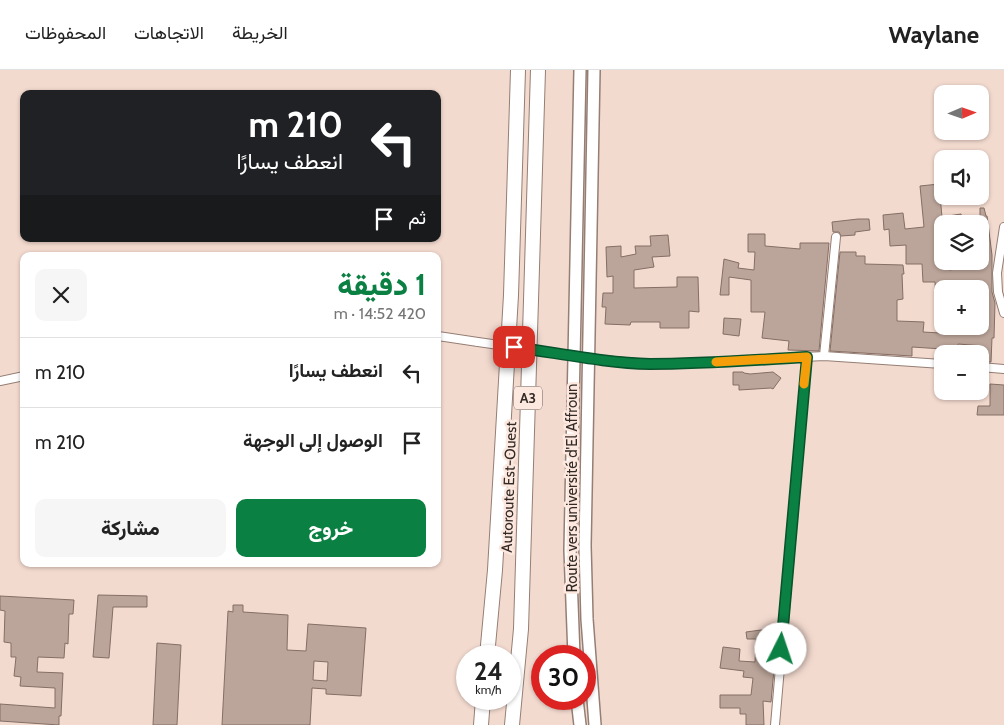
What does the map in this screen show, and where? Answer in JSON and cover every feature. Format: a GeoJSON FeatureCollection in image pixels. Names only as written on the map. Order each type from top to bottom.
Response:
{"type":"FeatureCollection","features":[{"type":"Feature","properties":{"kind":"highway","name":"Autoroute Est-Ouest"},"geometry":{"type":"LineString","coordinates":[[488,645],[495,570],[511,295],[518,70]]}},
{"type":"Feature","properties":{"kind":"highway","name":"Autoroute Est-Ouest"},"geometry":{"type":"LineString","coordinates":[[512,725],[521,629],[538,70]]}},
{"type":"Feature","properties":{"kind":"highway"},"geometry":{"type":"LineString","coordinates":[[481,725],[482,710]]}},
{"type":"Feature","properties":{"kind":"main road","name":"Route vers université d'El Affroun"},"geometry":{"type":"LineString","coordinates":[[574,645],[570,550],[580,70]]}},
{"type":"Feature","properties":{"kind":"main road","name":"Route vers université d'El Affroun"},"geometry":{"type":"LineString","coordinates":[[594,70],[585,546],[587,619],[595,725]]}},
{"type":"Feature","properties":{"kind":"main road"},"geometry":{"type":"LineString","coordinates":[[578,710],[580,725]]}},
{"type":"Feature","properties":{"kind":"street"},"geometry":{"type":"LineString","coordinates":[[1004,227],[997,273],[998,292],[1004,313]]}},
{"type":"Feature","properties":{"kind":"street"},"geometry":{"type":"LineString","coordinates":[[824,356],[836,237]]}},
{"type":"Feature","properties":{"kind":"street"},"geometry":{"type":"LineString","coordinates":[[441,336],[603,360],[648,364],[824,356],[934,363]]}},
{"type":"Feature","properties":{"kind":"street"},"geometry":{"type":"LineString","coordinates":[[775,725],[807,357]]}},
{"type":"Feature","properties":{"kind":"street"},"geometry":{"type":"LineString","coordinates":[[989,368],[1004,369]]}},
{"type":"Feature","properties":{"kind":"street"},"geometry":{"type":"LineString","coordinates":[[0,381],[20,377]]}},
{"type":"Feature","properties":{"kind":"building"},"geometry":{"type":"Polygon","coordinates":[[[934,185],[934,205],[941,205],[942,215],[934,215],[934,270],[989,270],[989,232],[992,255],[992,292],[995,303],[991,362],[989,362],[989,345],[934,345],[934,348],[912,347],[912,356],[830,351],[840,252],[856,252],[856,256],[865,256],[865,264],[903,265],[903,299],[897,300],[897,321],[924,322],[923,332],[934,333],[934,335],[989,335],[989,280],[934,280],[934,282],[923,282],[922,264],[906,264],[906,245],[890,246],[889,229],[884,230],[883,215],[903,213],[905,229],[924,227],[920,186],[934,185]]]}},
{"type":"Feature","properties":{"kind":"building"},"geometry":{"type":"Polygon","coordinates":[[[980,208],[984,208],[986,215],[980,215],[980,208]]]}},
{"type":"Feature","properties":{"kind":"building"},"geometry":{"type":"Polygon","coordinates":[[[869,219],[870,230],[855,232],[855,235],[841,236],[839,232],[833,232],[832,222],[869,219]]]}},
{"type":"Feature","properties":{"kind":"building"},"geometry":{"type":"Polygon","coordinates":[[[748,234],[765,234],[765,246],[800,249],[800,243],[829,243],[819,351],[788,350],[789,341],[762,338],[765,312],[751,312],[751,280],[729,277],[729,295],[720,295],[724,259],[739,263],[738,268],[754,270],[755,252],[748,252],[748,234]]]}},
{"type":"Feature","properties":{"kind":"building"},"geometry":{"type":"Polygon","coordinates":[[[668,235],[670,256],[652,257],[654,267],[634,270],[634,288],[677,287],[677,277],[698,277],[699,312],[689,311],[689,328],[660,328],[660,322],[631,322],[630,325],[605,324],[606,307],[602,307],[603,293],[613,293],[613,276],[607,277],[606,247],[621,246],[621,257],[636,254],[635,246],[651,246],[650,236],[668,235]]]}},
{"type":"Feature","properties":{"kind":"building"},"geometry":{"type":"Polygon","coordinates":[[[724,318],[741,319],[739,336],[723,334],[724,318]]]}},
{"type":"Feature","properties":{"kind":"building"},"geometry":{"type":"Polygon","coordinates":[[[733,372],[750,374],[773,372],[781,378],[773,389],[739,390],[739,385],[733,385],[733,372]]]}},
{"type":"Feature","properties":{"kind":"building"},"geometry":{"type":"Polygon","coordinates":[[[990,384],[1004,385],[1004,415],[977,415],[978,406],[990,406],[990,384]]]}},
{"type":"Feature","properties":{"kind":"building"},"geometry":{"type":"Polygon","coordinates":[[[98,595],[147,596],[147,607],[113,607],[109,658],[93,657],[98,595]]]}},
{"type":"Feature","properties":{"kind":"building"},"geometry":{"type":"Polygon","coordinates":[[[0,596],[74,600],[73,614],[69,614],[68,644],[65,643],[64,658],[38,657],[37,672],[63,673],[59,725],[0,721],[0,704],[55,708],[55,688],[20,686],[21,677],[14,676],[16,657],[11,657],[11,643],[4,642],[5,611],[0,610],[0,596]]]}},
{"type":"Feature","properties":{"kind":"building"},"geometry":{"type":"Polygon","coordinates":[[[233,605],[243,605],[243,612],[288,615],[287,650],[306,651],[308,624],[366,628],[361,696],[326,694],[326,689],[312,688],[310,725],[222,725],[228,611],[233,612],[233,605]],[[314,661],[313,680],[327,681],[328,662],[314,661]]]}},
{"type":"Feature","properties":{"kind":"building"},"geometry":{"type":"Polygon","coordinates":[[[771,631],[771,635],[777,636],[771,702],[763,701],[764,725],[746,725],[746,714],[740,714],[740,708],[720,708],[720,695],[751,695],[753,678],[743,677],[744,671],[720,668],[723,647],[740,649],[739,661],[755,662],[756,639],[747,639],[746,632],[771,631]]]}},
{"type":"Feature","properties":{"kind":"building"},"geometry":{"type":"Polygon","coordinates":[[[157,643],[181,645],[177,725],[153,725],[157,643]]]}},
{"type":"Feature","properties":{"kind":"slow traffic"},"geometry":{"type":"LineString","coordinates":[[716,362],[807,357],[804,384]]}},
{"type":"Feature","properties":{"kind":"route"},"geometry":{"type":"LineString","coordinates":[[514,347],[603,360],[648,364],[807,357],[781,649]]}}]}
